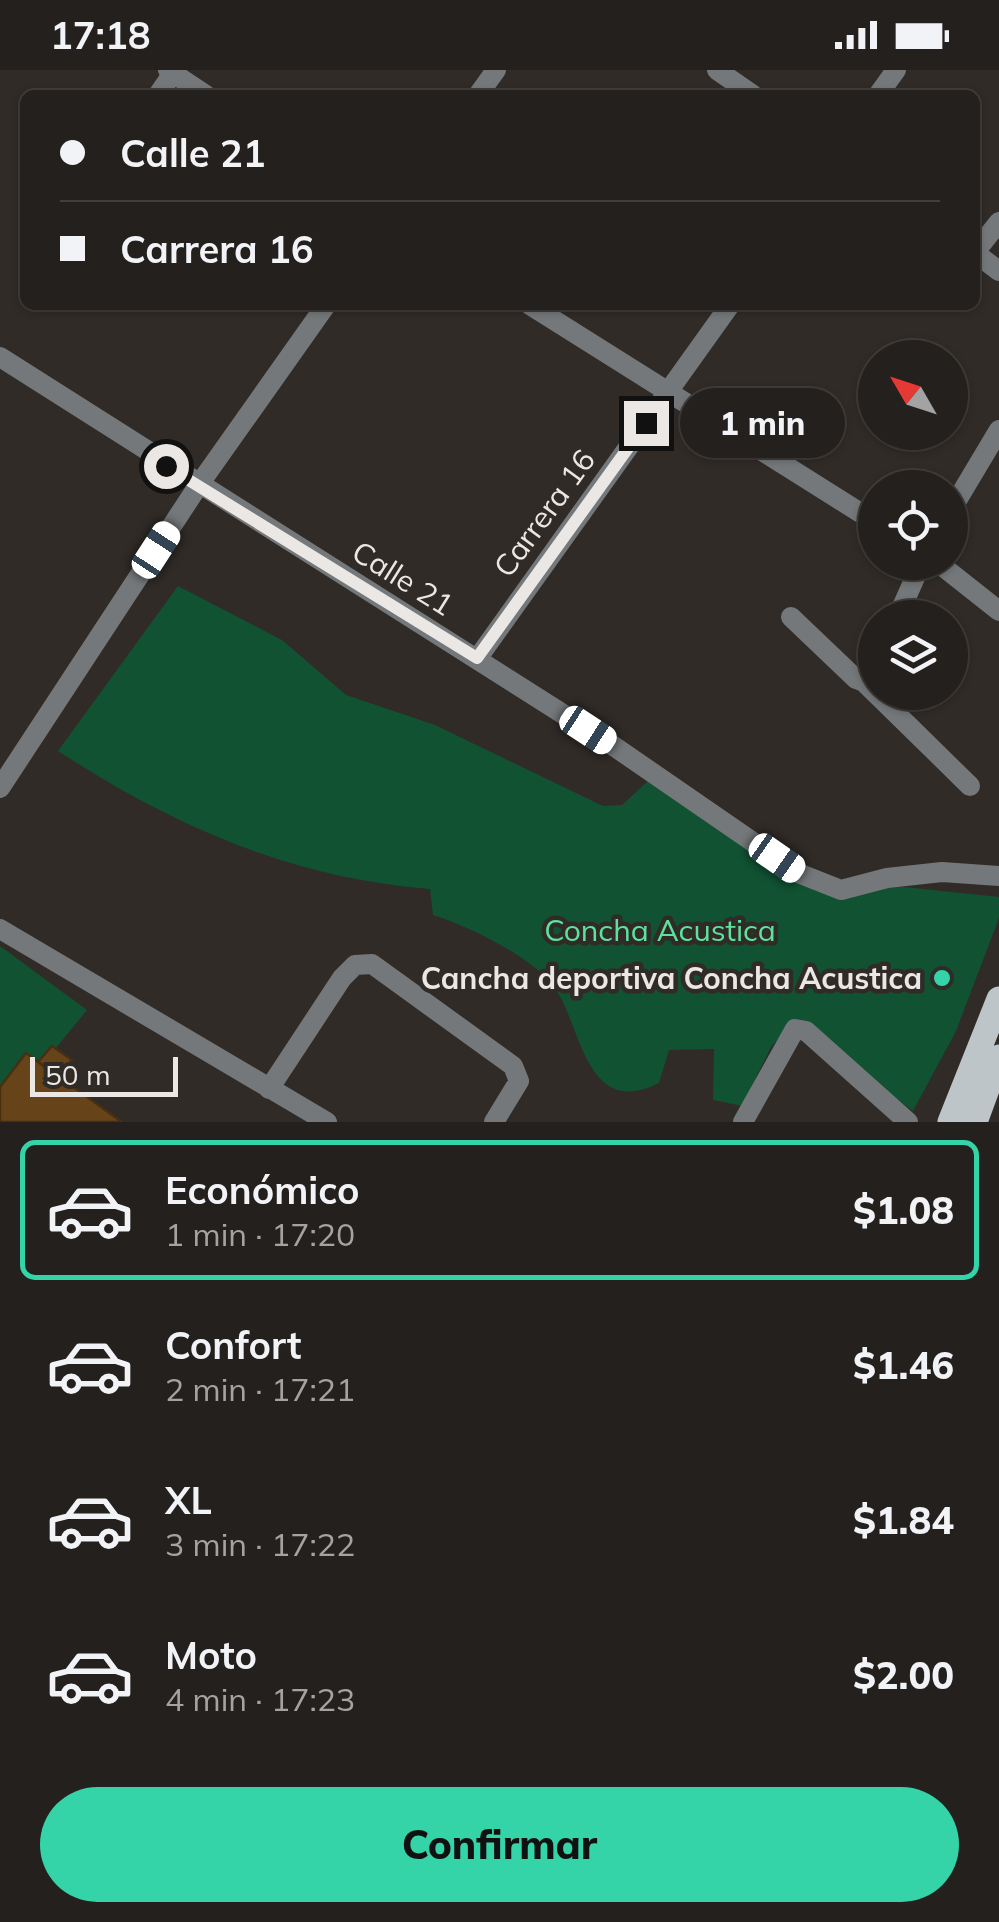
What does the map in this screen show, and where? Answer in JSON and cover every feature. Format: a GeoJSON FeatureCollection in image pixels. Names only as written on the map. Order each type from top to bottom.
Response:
{"type":"FeatureCollection","features":[{"type":"Feature","properties":{"kind":"main road"},"geometry":{"type":"LineString","coordinates":[[950,1122],[999,1000]]}},
{"type":"Feature","properties":{"kind":"main road"},"geometry":{"type":"LineString","coordinates":[[975,1122],[999,1057]]}},
{"type":"Feature","properties":{"kind":"street"},"geometry":{"type":"LineString","coordinates":[[717,70],[746,90]]}},
{"type":"Feature","properties":{"kind":"street"},"geometry":{"type":"LineString","coordinates":[[170,72],[198,90]]}},
{"type":"Feature","properties":{"kind":"street"},"geometry":{"type":"LineString","coordinates":[[980,247],[999,222]]}},
{"type":"Feature","properties":{"kind":"street"},"geometry":{"type":"LineString","coordinates":[[4,775],[198,486],[322,310]]}},
{"type":"Feature","properties":{"kind":"street"},"geometry":{"type":"LineString","coordinates":[[538,310],[858,512]]}},
{"type":"Feature","properties":{"kind":"street","name":"Carrera 16"},"geometry":{"type":"LineString","coordinates":[[477,658],[726,310]]}},
{"type":"Feature","properties":{"kind":"street","name":"Calle 21"},"geometry":{"type":"LineString","coordinates":[[3,365],[477,658],[822,885],[855,890],[886,878],[942,872],[999,876]]}},
{"type":"Feature","properties":{"kind":"street"},"geometry":{"type":"LineString","coordinates":[[968,482],[999,430]]}},
{"type":"Feature","properties":{"kind":"street"},"geometry":{"type":"LineString","coordinates":[[960,580],[999,611]]}},
{"type":"Feature","properties":{"kind":"street"},"geometry":{"type":"LineString","coordinates":[[791,617],[858,678]]}},
{"type":"Feature","properties":{"kind":"street"},"geometry":{"type":"LineString","coordinates":[[902,710],[970,786]]}},
{"type":"Feature","properties":{"kind":"street"},"geometry":{"type":"LineString","coordinates":[[0,929],[327,1122]]}},
{"type":"Feature","properties":{"kind":"street"},"geometry":{"type":"LineString","coordinates":[[269,1088],[342,978],[355,965],[372,964],[513,1066],[519,1081],[494,1122]]}},
{"type":"Feature","properties":{"kind":"street"},"geometry":{"type":"LineString","coordinates":[[742,1122],[794,1029],[806,1031],[908,1122]]}},
{"type":"Feature","properties":{"kind":"green space","name":"Concha Acustica"},"geometry":{"type":"Polygon","coordinates":[[[178,586],[282,640],[346,695],[435,725],[603,806],[622,805],[648,781],[816,891],[843,898],[895,886],[999,897],[999,918],[956,1031],[913,1111],[793,1022],[771,1047],[742,1106],[713,1100],[714,1049],[669,1050],[659,1083],[634,1091],[614,1089],[588,1062],[552,984],[497,943],[433,915],[430,889],[330,873],[235,844],[145,803],[58,751],[178,586]]]}},
{"type":"Feature","properties":{"kind":"green space"},"geometry":{"type":"Polygon","coordinates":[[[0,946],[87,1010],[0,1116],[0,946]]]}},
{"type":"Feature","properties":{"kind":"building"},"geometry":{"type":"Polygon","coordinates":[[[52,1046],[72,1060],[59,1077],[38,1062],[52,1046]]]}},
{"type":"Feature","properties":{"kind":"building"},"geometry":{"type":"Polygon","coordinates":[[[26,1053],[122,1122],[0,1122],[0,1087],[26,1053]]]}},
{"type":"Feature","properties":{"kind":"place","name":"Cancha deportiva Concha Acustica"},"geometry":{"type":"Point","coordinates":[942,978]}},
{"type":"Feature","properties":{"kind":"route"},"geometry":{"type":"LineString","coordinates":[[166,466],[477,658],[646,423]]}}]}
